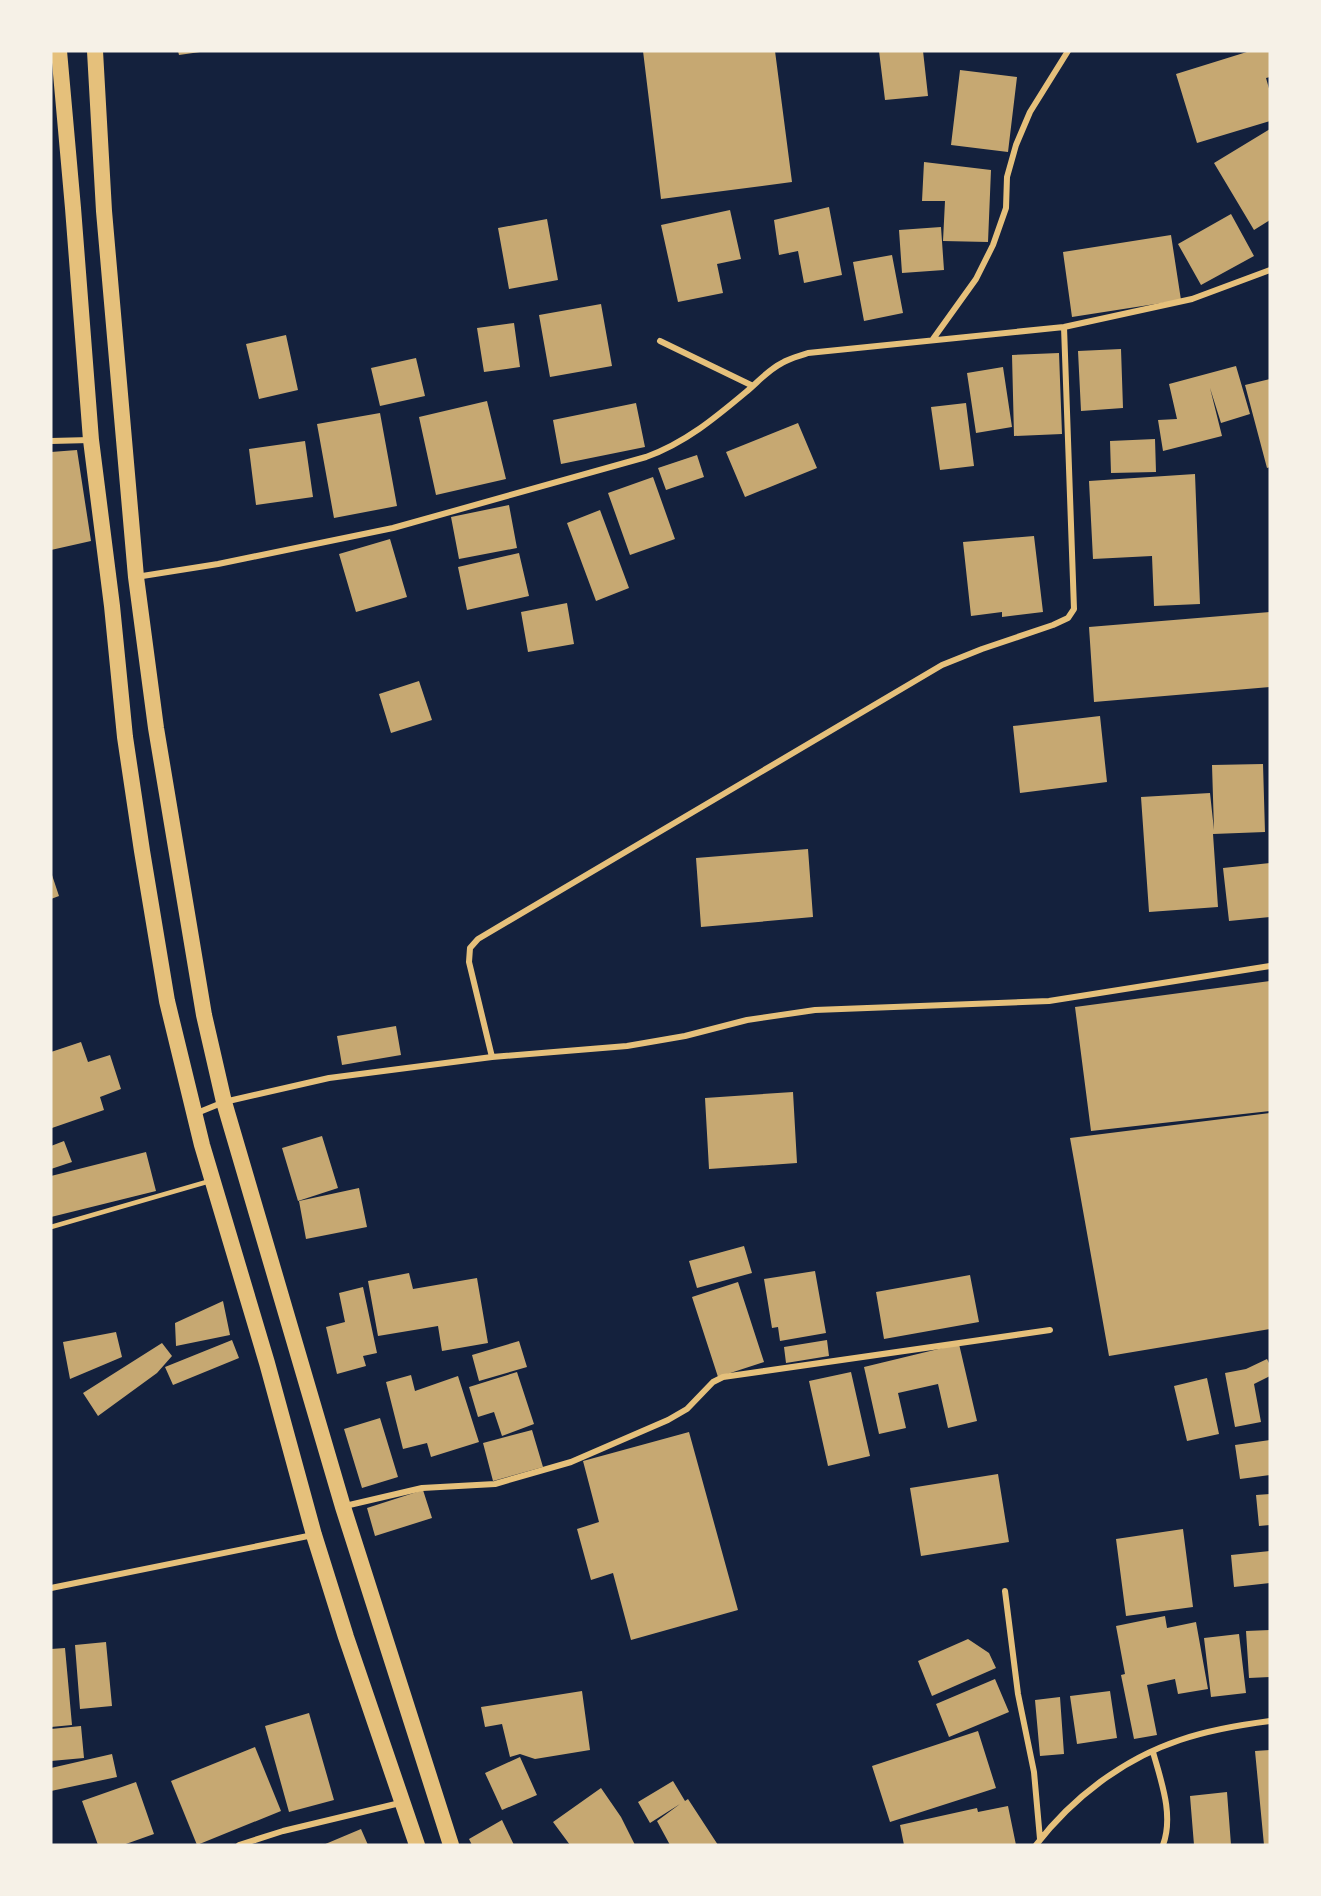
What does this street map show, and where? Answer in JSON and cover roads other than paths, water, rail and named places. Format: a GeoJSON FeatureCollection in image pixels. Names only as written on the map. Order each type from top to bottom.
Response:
{"type":"FeatureCollection","features":[{"type":"Feature","properties":{"kind":"highway"},"geometry":{"type":"LineString","coordinates":[[58,51],[91,440],[112,606],[125,737],[167,1001],[193,1114],[267,1363],[314,1535],[417,1845]]}},
{"type":"Feature","properties":{"kind":"highway"},"geometry":{"type":"LineString","coordinates":[[95,51],[104,211],[136,577],[156,728],[204,1015],[224,1102],[343,1507],[451,1845]]}},
{"type":"Feature","properties":{"kind":"street"},"geometry":{"type":"LineString","coordinates":[[933,339],[976,279],[993,245],[1006,208],[1007,177],[1016,144],[1030,112],[1068,51]]}},
{"type":"Feature","properties":{"kind":"street"},"geometry":{"type":"LineString","coordinates":[[136,577],[218,564],[393,528],[646,457],[669,449],[693,435],[767,373],[783,362],[808,352],[1064,327],[1192,299],[1270,270]]}},
{"type":"Feature","properties":{"kind":"street"},"geometry":{"type":"LineString","coordinates":[[492,1057],[469,962],[471,948],[478,939],[942,665],[1068,618],[1074,609],[1064,327]]}},
{"type":"Feature","properties":{"kind":"street"},"geometry":{"type":"LineString","coordinates":[[660,341],[753,386]]}},
{"type":"Feature","properties":{"kind":"street"},"geometry":{"type":"LineString","coordinates":[[51,441],[91,440]]}},
{"type":"Feature","properties":{"kind":"street"},"geometry":{"type":"LineString","coordinates":[[193,1114],[224,1102],[340,1076],[492,1057],[647,1043],[747,1020],[815,1010],[1049,1001],[1270,966]]}},
{"type":"Feature","properties":{"kind":"street"},"geometry":{"type":"LineString","coordinates":[[343,1507],[429,1487],[495,1484],[571,1462],[668,1420],[687,1409],[713,1383],[723,1377],[1050,1330]]}},
{"type":"Feature","properties":{"kind":"street"},"geometry":{"type":"LineString","coordinates":[[51,1588],[314,1535]]}},
{"type":"Feature","properties":{"kind":"street"},"geometry":{"type":"LineString","coordinates":[[1005,1591],[1018,1694],[1034,1772],[1038,1842]]}},
{"type":"Feature","properties":{"kind":"street"},"geometry":{"type":"LineString","coordinates":[[1038,1842],[1089,1790],[1131,1763],[1178,1741],[1236,1726],[1270,1721]]}},
{"type":"Feature","properties":{"kind":"street"},"geometry":{"type":"LineString","coordinates":[[1153,1752],[1165,1795],[1167,1835],[1163,1845]]}},
{"type":"Feature","properties":{"kind":"street"},"geometry":{"type":"LineString","coordinates":[[239,1845],[283,1831],[404,1803]]}},
{"type":"Feature","properties":{"kind":"lane"},"geometry":{"type":"LineString","coordinates":[[51,1227],[212,1180]]}}]}
